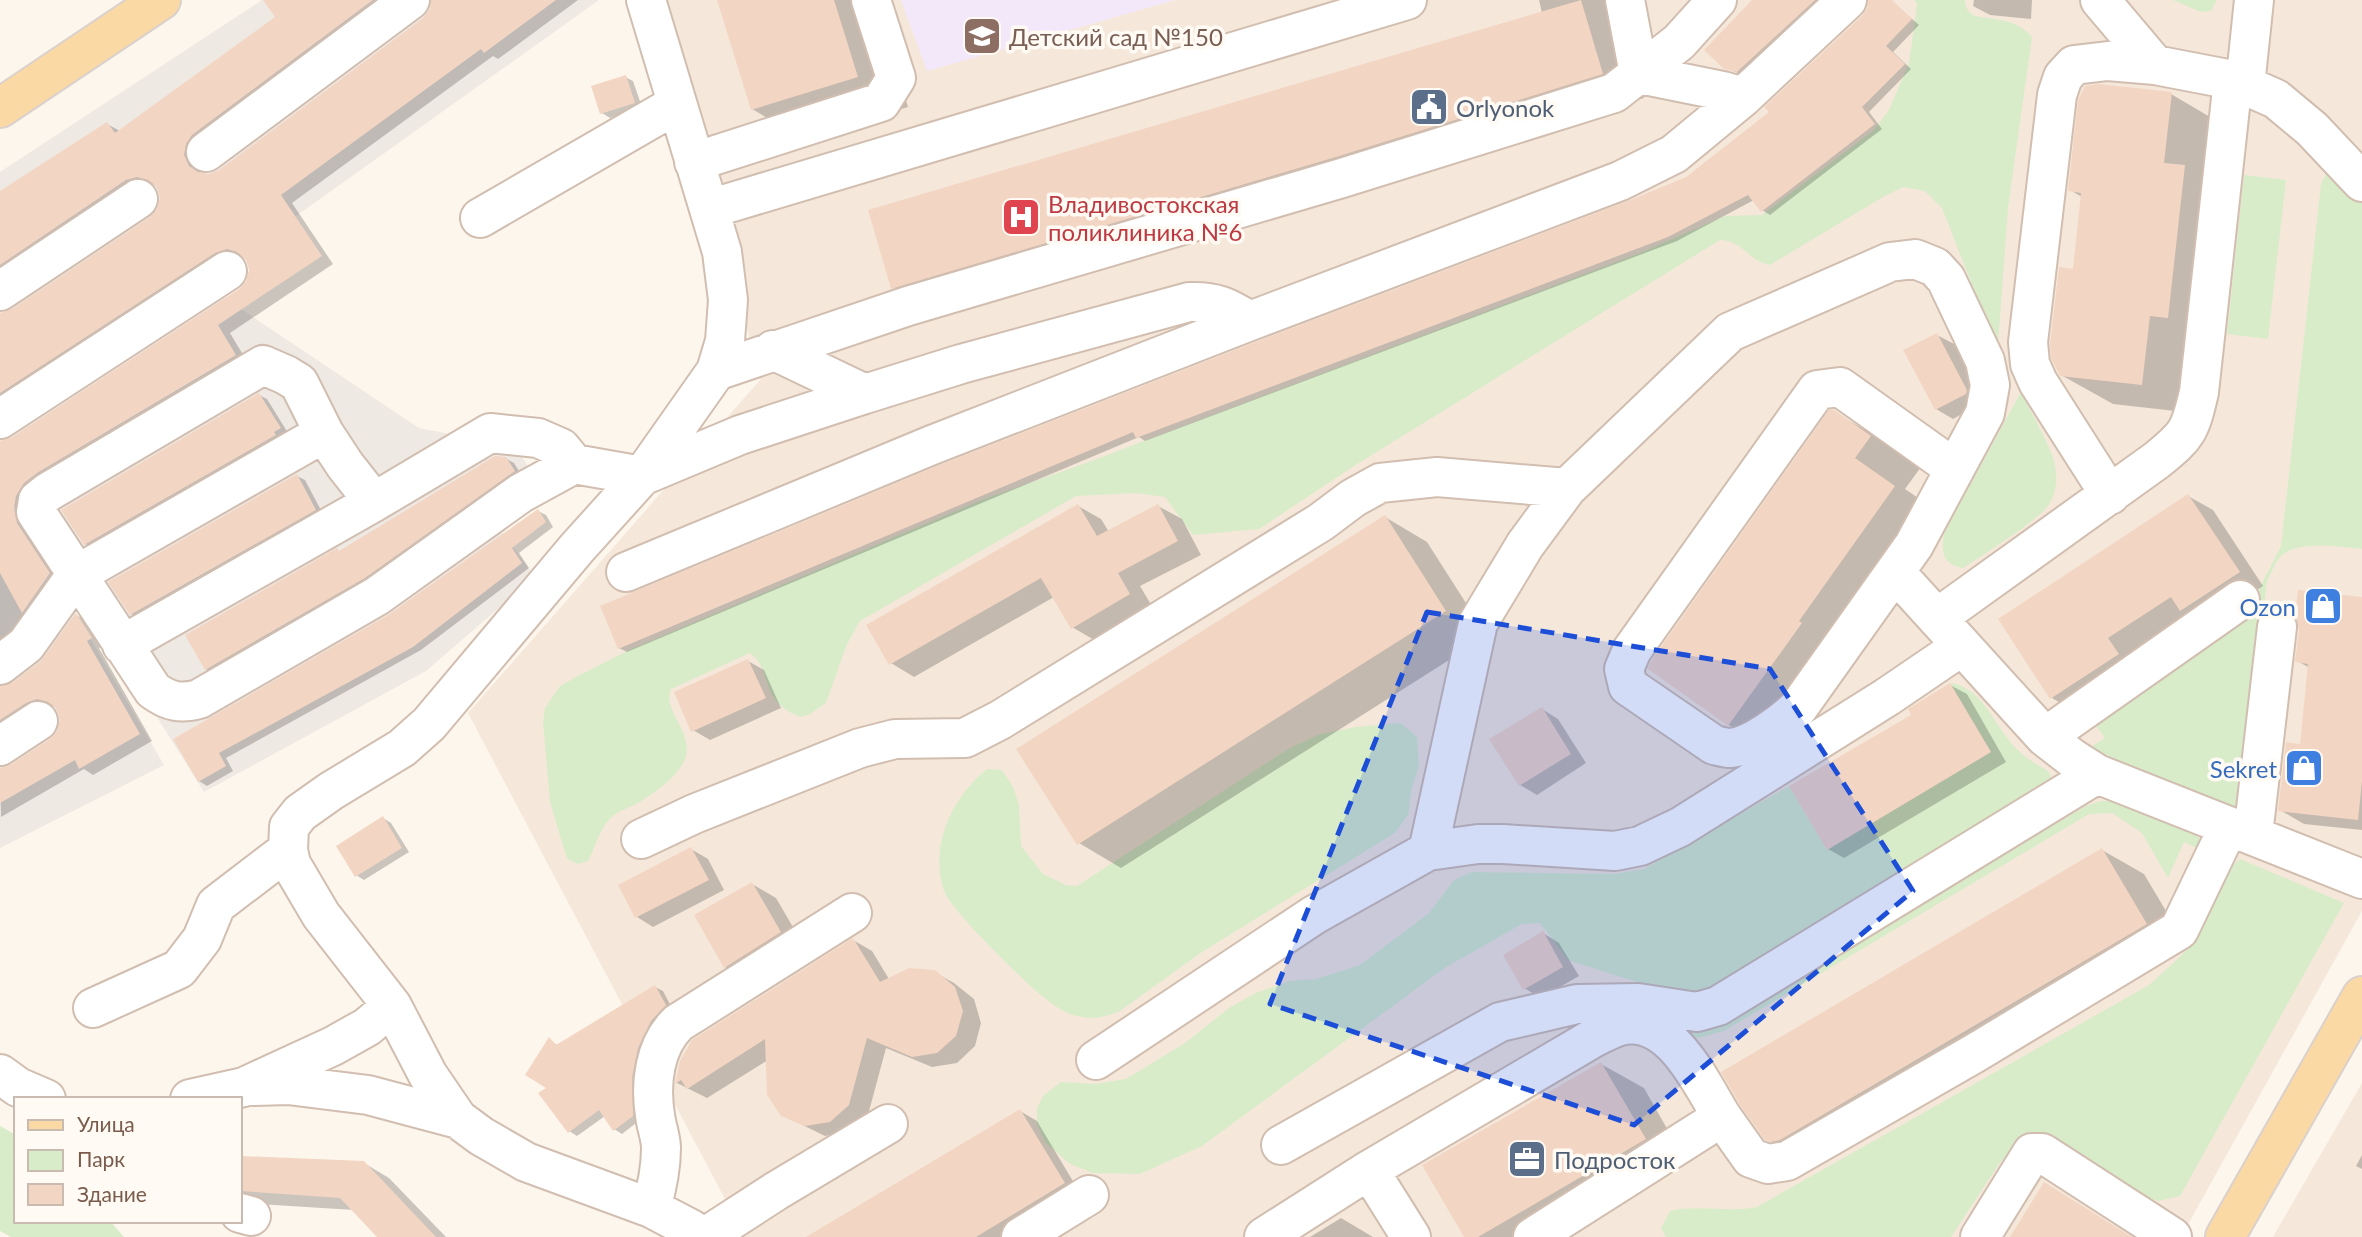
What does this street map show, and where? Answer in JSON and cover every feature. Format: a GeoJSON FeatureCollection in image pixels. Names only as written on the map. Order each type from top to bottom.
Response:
{"type":"FeatureCollection","features":[{"type":"Feature","properties":{"kind":"main road"},"geometry":{"type":"LineString","coordinates":[[0,108],[162,0]]}},
{"type":"Feature","properties":{"kind":"main road"},"geometry":{"type":"LineString","coordinates":[[2225,1237],[2362,996]]}},
{"type":"Feature","properties":{"kind":"lane"},"geometry":{"type":"LineString","coordinates":[[206,152],[410,0]]}},
{"type":"Feature","properties":{"kind":"lane"},"geometry":{"type":"LineString","coordinates":[[646,0],[722,251],[728,300],[725,341],[716,371],[642,476],[577,548],[429,724],[402,748],[300,813],[289,827],[288,850],[291,863],[321,915],[392,1006],[428,1075],[458,1119],[526,1162],[651,1208],[694,1235],[776,1191],[888,1124]]}},
{"type":"Feature","properties":{"kind":"lane"},"geometry":{"type":"LineString","coordinates":[[694,162],[881,102],[896,78],[872,0]]}},
{"type":"Feature","properties":{"kind":"lane"},"geometry":{"type":"LineString","coordinates":[[709,209],[1407,0]]}},
{"type":"Feature","properties":{"kind":"lane"},"geometry":{"type":"LineString","coordinates":[[1626,0],[1639,74]]}},
{"type":"Feature","properties":{"kind":"lane"},"geometry":{"type":"LineString","coordinates":[[716,371],[908,306],[1329,182],[1614,93],[1679,42],[1717,0]]}},
{"type":"Feature","properties":{"kind":"lane"},"geometry":{"type":"LineString","coordinates":[[626,572],[932,445],[1620,181],[1674,154],[1743,97],[1847,0]]}},
{"type":"Feature","properties":{"kind":"lane"},"geometry":{"type":"LineString","coordinates":[[2100,0],[2155,65]]}},
{"type":"Feature","properties":{"kind":"lane"},"geometry":{"type":"LineString","coordinates":[[1096,1060],[1314,915],[1428,851],[1478,844],[1503,844],[1615,851],[1640,846],[1680,827],[1841,726],[2110,495],[2182,440],[2192,421],[2199,391],[2239,83],[2254,0]]}},
{"type":"Feature","properties":{"kind":"lane"},"geometry":{"type":"LineString","coordinates":[[2110,495],[2038,382],[2031,364],[2028,342],[2057,96],[2063,77],[2074,65],[2108,61],[2155,65],[2239,83],[2276,100],[2312,129],[2362,182]]}},
{"type":"Feature","properties":{"kind":"lane"},"geometry":{"type":"LineString","coordinates":[[1639,74],[1743,97]]}},
{"type":"Feature","properties":{"kind":"lane"},"geometry":{"type":"LineString","coordinates":[[481,218],[677,104]]}},
{"type":"Feature","properties":{"kind":"lane"},"geometry":{"type":"LineString","coordinates":[[0,291],[138,199]]}},
{"type":"Feature","properties":{"kind":"lane"},"geometry":{"type":"LineString","coordinates":[[1428,851],[1478,623],[1525,545],[1567,488],[1730,332],[1890,261],[1915,259],[1935,267],[1946,279],[1985,361],[1990,385],[1985,413],[1955,469],[1914,545],[1798,708],[1746,744],[1730,748],[1714,745],[1628,686],[1625,669],[1632,650],[1817,390],[1840,387],[1955,469]]}},
{"type":"Feature","properties":{"kind":"lane"},"geometry":{"type":"LineString","coordinates":[[0,419],[228,271]]}},
{"type":"Feature","properties":{"kind":"lane"},"geometry":{"type":"LineString","coordinates":[[374,502],[345,466],[324,433],[299,383],[263,365],[48,492],[37,500],[36,512],[153,690],[165,699],[186,702],[199,699],[377,596],[521,493],[574,464],[642,476],[740,435],[865,394],[961,364],[1189,302],[1211,302],[1229,308],[1250,321]]}},
{"type":"Feature","properties":{"kind":"lane"},"geometry":{"type":"LineString","coordinates":[[774,350],[865,394]]}},
{"type":"Feature","properties":{"kind":"lane"},"geometry":{"type":"LineString","coordinates":[[0,665],[26,645],[76,575],[324,433]]}},
{"type":"Feature","properties":{"kind":"lane"},"geometry":{"type":"LineString","coordinates":[[122,645],[490,433],[538,438],[561,449],[574,464]]}},
{"type":"Feature","properties":{"kind":"lane"},"geometry":{"type":"LineString","coordinates":[[641,839],[694,814],[860,748],[895,739],[965,738],[1000,720],[1321,522],[1353,498],[1380,484],[1437,477],[1567,488]]}},
{"type":"Feature","properties":{"kind":"lane"},"geometry":{"type":"LineString","coordinates":[[1895,572],[2045,737],[2072,758],[2097,774],[2362,879]]}},
{"type":"Feature","properties":{"kind":"lane"},"geometry":{"type":"LineString","coordinates":[[2045,737],[2240,600]]}},
{"type":"Feature","properties":{"kind":"lane"},"geometry":{"type":"LineString","coordinates":[[1264,1237],[1369,1170],[1595,1037],[1623,1025],[1654,1028],[1673,1042],[1751,1158],[1768,1164],[1787,1161],[2179,930],[2241,831],[2277,627]]}},
{"type":"Feature","properties":{"kind":"lane"},"geometry":{"type":"LineString","coordinates":[[0,746],[38,721]]}},
{"type":"Feature","properties":{"kind":"lane"},"geometry":{"type":"LineString","coordinates":[[1281,1145],[1500,1022],[1577,1004],[1638,1003],[1697,1012],[1718,1006],[2097,774]]}},
{"type":"Feature","properties":{"kind":"lane"},"geometry":{"type":"LineString","coordinates":[[93,1008],[179,969],[202,939],[216,905],[288,850]]}},
{"type":"Feature","properties":{"kind":"lane"},"geometry":{"type":"LineString","coordinates":[[651,1208],[659,1176],[661,1145],[655,1115],[654,1074],[662,1044],[669,1031],[852,913]]}},
{"type":"Feature","properties":{"kind":"lane"},"geometry":{"type":"LineString","coordinates":[[244,1087],[333,1046],[366,1027],[392,1006]]}},
{"type":"Feature","properties":{"kind":"lane"},"geometry":{"type":"LineString","coordinates":[[0,1074],[18,1087],[41,1097]]}},
{"type":"Feature","properties":{"kind":"lane"},"geometry":{"type":"LineString","coordinates":[[199,1097],[244,1087],[288,1085],[368,1095],[458,1119]]}},
{"type":"Feature","properties":{"kind":"lane"},"geometry":{"type":"LineString","coordinates":[[1533,1237],[1723,1117]]}},
{"type":"Feature","properties":{"kind":"lane"},"geometry":{"type":"LineString","coordinates":[[1980,1237],[2032,1153],[2042,1153],[2151,1231]]}},
{"type":"Feature","properties":{"kind":"lane"},"geometry":{"type":"LineString","coordinates":[[1369,1170],[1410,1237]]}},
{"type":"Feature","properties":{"kind":"lane"},"geometry":{"type":"LineString","coordinates":[[1021,1237],[1089,1195]]}},
{"type":"Feature","properties":{"kind":"highlighted area"},"geometry":{"type":"Polygon","coordinates":[[[1427,612],[1770,669],[1913,891],[1634,1125],[1270,1004],[1427,612]]]}},
{"type":"Feature","properties":{"kind":"shaded area"},"geometry":{"type":"Polygon","coordinates":[[[262,0],[599,0],[240,256],[211,289],[419,428],[516,447],[538,483],[493,520],[535,577],[426,671],[204,792],[30,515],[13,506],[0,507],[0,172],[262,0]]]}},
{"type":"Feature","properties":{"kind":"shaded area"},"geometry":{"type":"Polygon","coordinates":[[[665,0],[2362,0],[2362,911],[2181,1237],[745,1237],[468,713],[760,380],[665,0]]]}},
{"type":"Feature","properties":{"kind":"shaded area","name":"Детский сад №150"},"geometry":{"type":"Polygon","coordinates":[[[901,0],[1175,0],[927,71],[901,0]]]}},
{"type":"Feature","properties":{"kind":"shaded area"},"geometry":{"type":"Polygon","coordinates":[[[21,519],[164,765],[0,848],[0,529],[21,519]]]}},
{"type":"Feature","properties":{"kind":"shaded area"},"geometry":{"type":"Polygon","coordinates":[[[2362,1083],[2362,1237],[2273,1237],[2296,1197],[2362,1083]]]}},
{"type":"Feature","properties":{"kind":"green space"},"geometry":{"type":"Polygon","coordinates":[[[1915,0],[1965,0],[1967,10],[1975,16],[2013,24],[2032,37],[2008,208],[1998,345],[1942,208],[1925,191],[1903,187],[1770,265],[1762,263],[1729,241],[1720,240],[1354,466],[1259,529],[1193,535],[1165,497],[1135,493],[1076,496],[860,621],[847,644],[826,703],[810,714],[801,717],[778,703],[762,668],[750,653],[671,689],[670,705],[686,740],[687,749],[681,766],[658,789],[609,820],[588,861],[578,864],[567,859],[550,802],[543,722],[545,708],[560,686],[627,651],[984,499],[1086,463],[1640,253],[1725,216],[1762,215],[1874,130],[1889,110],[1909,63],[1917,4],[1915,0]]]}},
{"type":"Feature","properties":{"kind":"green space"},"geometry":{"type":"Polygon","coordinates":[[[2173,0],[2217,0],[2211,11],[2201,12],[2173,0]]]}},
{"type":"Feature","properties":{"kind":"green space"},"geometry":{"type":"Polygon","coordinates":[[[2335,173],[2362,203],[2362,549],[2331,546],[2297,548],[2281,556],[2273,568],[2267,581],[2242,798],[2236,808],[2083,752],[2105,738],[2094,723],[2257,593],[2281,546],[2321,184],[2326,174],[2335,173]]]}},
{"type":"Feature","properties":{"kind":"green space"},"geometry":{"type":"Polygon","coordinates":[[[2244,175],[2286,180],[2268,339],[2227,334],[2244,175]]]}},
{"type":"Feature","properties":{"kind":"green space"},"geometry":{"type":"Polygon","coordinates":[[[2021,392],[2054,461],[2056,479],[2053,498],[2044,510],[2010,537],[1963,568],[1956,566],[1944,556],[1944,533],[2021,392]]]}},
{"type":"Feature","properties":{"kind":"green space"},"geometry":{"type":"Polygon","coordinates":[[[1950,683],[1962,686],[1981,701],[2026,758],[2048,771],[2051,776],[2049,781],[1707,991],[1686,995],[1568,960],[1540,923],[1522,924],[1446,967],[1202,1146],[1140,1174],[1093,1173],[1070,1164],[1045,1142],[1037,1125],[1037,1108],[1043,1096],[1061,1082],[1095,1084],[1126,1079],[1185,1043],[1229,1008],[1256,993],[1290,981],[1316,979],[1360,965],[1429,913],[1454,880],[1472,872],[1614,874],[1644,869],[1789,786],[1827,850],[1991,752],[1950,683]]]}},
{"type":"Feature","properties":{"kind":"green space"},"geometry":{"type":"Polygon","coordinates":[[[1401,723],[1417,737],[1419,765],[1408,815],[1395,833],[1202,952],[1120,1011],[1097,1018],[1079,1017],[1052,1004],[990,946],[944,891],[939,857],[947,824],[963,794],[987,769],[1002,770],[1013,787],[1019,805],[1021,846],[1043,874],[1066,885],[1077,886],[1288,749],[1320,734],[1401,723]]]}},
{"type":"Feature","properties":{"kind":"green space"},"geometry":{"type":"Polygon","coordinates":[[[2100,801],[2114,801],[2197,836],[2204,843],[2205,852],[2184,842],[2168,878],[2142,833],[2112,813],[2089,814],[1724,1031],[1698,1038],[1684,1033],[1687,1027],[1721,1022],[2086,806],[2100,801]]]}},
{"type":"Feature","properties":{"kind":"green space"},"geometry":{"type":"Polygon","coordinates":[[[2240,859],[2344,903],[2180,1196],[2158,1201],[2011,1150],[1951,1237],[1666,1237],[1661,1228],[1670,1211],[1757,1207],[2149,985],[2191,944],[2202,927],[2225,876],[2240,859]]]}},
{"type":"Feature","properties":{"kind":"green space"},"geometry":{"type":"Polygon","coordinates":[[[0,1126],[14,1134],[14,1223],[112,1223],[124,1237],[11,1237],[0,1231],[0,1126]]]}},
{"type":"Feature","properties":{"kind":"building"},"geometry":{"type":"Polygon","coordinates":[[[263,0],[373,0],[192,135],[186,144],[184,155],[189,166],[198,172],[209,174],[219,170],[423,18],[430,9],[431,0],[556,0],[484,53],[481,49],[281,195],[322,256],[218,325],[236,355],[24,483],[16,496],[14,509],[17,523],[50,573],[22,613],[0,573],[0,441],[12,437],[239,289],[246,281],[249,270],[246,260],[237,252],[227,249],[215,253],[0,393],[0,313],[12,309],[150,217],[157,209],[160,198],[157,187],[148,180],[137,177],[126,180],[0,265],[0,191],[107,122],[115,133],[275,17],[263,0]]]}},
{"type":"Feature","properties":{"kind":"building"},"geometry":{"type":"Polygon","coordinates":[[[717,0],[834,0],[858,77],[751,110],[717,0]]]}},
{"type":"Feature","properties":{"kind":"building"},"geometry":{"type":"Polygon","coordinates":[[[1581,0],[1603,74],[1336,157],[891,289],[868,210],[1581,0]]]}},
{"type":"Feature","properties":{"kind":"building"},"geometry":{"type":"Polygon","coordinates":[[[1752,0],[1815,0],[1737,72],[1724,69],[1704,50],[1752,0]]]}},
{"type":"Feature","properties":{"kind":"building"},"geometry":{"type":"Polygon","coordinates":[[[1868,0],[1892,0],[1912,19],[1886,46],[1905,64],[1862,107],[1875,124],[1761,212],[1748,195],[1668,237],[1136,438],[1133,432],[618,649],[600,606],[940,465],[1686,177],[1769,112],[1764,107],[1862,16],[1868,7],[1868,0]]]}},
{"type":"Feature","properties":{"kind":"building"},"geometry":{"type":"Polygon","coordinates":[[[626,75],[635,103],[600,114],[591,86],[626,75]]]}},
{"type":"Feature","properties":{"kind":"building"},"geometry":{"type":"Polygon","coordinates":[[[2099,84],[2172,92],[2164,163],[2185,165],[2168,318],[2150,316],[2142,385],[2060,376],[2051,358],[2050,345],[2059,267],[2073,269],[2081,193],[2068,191],[2078,100],[2085,86],[2099,84]]]}},
{"type":"Feature","properties":{"kind":"building"},"geometry":{"type":"Polygon","coordinates":[[[1937,333],[1967,390],[1966,394],[1935,410],[1903,350],[1937,333]]]}},
{"type":"Feature","properties":{"kind":"building"},"geometry":{"type":"Polygon","coordinates":[[[259,393],[281,428],[274,432],[276,435],[84,545],[61,510],[259,393]]]}},
{"type":"Feature","properties":{"kind":"building"},"geometry":{"type":"Polygon","coordinates":[[[1829,410],[1834,410],[1871,436],[1855,458],[1895,486],[1728,726],[1648,669],[1651,661],[1829,410]]]}},
{"type":"Feature","properties":{"kind":"building"},"geometry":{"type":"Polygon","coordinates":[[[495,456],[506,457],[515,471],[365,578],[205,670],[185,635],[337,548],[339,551],[495,456]]]}},
{"type":"Feature","properties":{"kind":"building"},"geometry":{"type":"Polygon","coordinates":[[[297,474],[316,510],[130,615],[108,582],[297,474]]]}},
{"type":"Feature","properties":{"kind":"building"},"geometry":{"type":"Polygon","coordinates":[[[2188,494],[2240,572],[2180,611],[2171,597],[2108,638],[2119,654],[2050,699],[1998,619],[2188,494]]]}},
{"type":"Feature","properties":{"kind":"building"},"geometry":{"type":"Polygon","coordinates":[[[1078,504],[1097,536],[1158,504],[1178,541],[1118,573],[1130,594],[1071,629],[1041,578],[889,665],[866,625],[1078,504]]]}},
{"type":"Feature","properties":{"kind":"building"},"geometry":{"type":"Polygon","coordinates":[[[538,509],[546,522],[512,548],[522,563],[413,647],[219,753],[226,766],[198,782],[173,739],[388,615],[538,509]]]}},
{"type":"Feature","properties":{"kind":"building"},"geometry":{"type":"Polygon","coordinates":[[[1385,515],[1446,611],[1077,845],[1016,749],[1385,515]]]}},
{"type":"Feature","properties":{"kind":"building"},"geometry":{"type":"Polygon","coordinates":[[[2298,590],[2362,597],[2362,781],[2358,820],[2278,811],[2286,742],[2300,744],[2308,664],[2295,662],[2299,630],[2295,615],[2298,590]]]}},
{"type":"Feature","properties":{"kind":"building"},"geometry":{"type":"Polygon","coordinates":[[[76,613],[92,638],[87,641],[140,734],[79,769],[75,760],[0,803],[0,768],[12,764],[50,739],[57,731],[60,720],[56,708],[37,699],[0,720],[0,686],[13,682],[40,662],[76,613]]]}},
{"type":"Feature","properties":{"kind":"building"},"geometry":{"type":"Polygon","coordinates":[[[748,659],[766,698],[691,732],[674,692],[748,659]]]}},
{"type":"Feature","properties":{"kind":"building"},"geometry":{"type":"Polygon","coordinates":[[[1950,683],[1991,752],[1827,850],[1789,786],[1911,715],[1908,709],[1950,683]]]}},
{"type":"Feature","properties":{"kind":"building"},"geometry":{"type":"Polygon","coordinates":[[[1542,707],[1571,754],[1519,786],[1489,739],[1542,707]]]}},
{"type":"Feature","properties":{"kind":"building"},"geometry":{"type":"Polygon","coordinates":[[[383,816],[402,848],[355,877],[336,846],[383,816]]]}},
{"type":"Feature","properties":{"kind":"building"},"geometry":{"type":"Polygon","coordinates":[[[691,847],[709,880],[635,918],[618,885],[691,847]]]}},
{"type":"Feature","properties":{"kind":"building"},"geometry":{"type":"Polygon","coordinates":[[[2102,848],[2147,924],[1780,1140],[1765,1140],[1721,1072],[2102,848]]]}},
{"type":"Feature","properties":{"kind":"building"},"geometry":{"type":"Polygon","coordinates":[[[752,882],[781,932],[724,968],[694,915],[752,882]]]}},
{"type":"Feature","properties":{"kind":"building"},"geometry":{"type":"Polygon","coordinates":[[[1543,931],[1563,967],[1523,990],[1503,955],[1543,931]]]}},
{"type":"Feature","properties":{"kind":"building"},"geometry":{"type":"Polygon","coordinates":[[[853,938],[880,982],[909,968],[935,970],[955,987],[963,1011],[956,1036],[937,1053],[912,1057],[867,1038],[849,1105],[830,1122],[805,1126],[781,1116],[767,1095],[765,1039],[687,1089],[681,1080],[675,1084],[680,1061],[692,1040],[853,938]]]}},
{"type":"Feature","properties":{"kind":"building"},"geometry":{"type":"Polygon","coordinates":[[[655,985],[666,1005],[651,1021],[638,1048],[632,1077],[633,1116],[613,1131],[599,1110],[568,1133],[538,1093],[546,1088],[525,1075],[549,1037],[556,1045],[655,985]]]}},
{"type":"Feature","properties":{"kind":"building"},"geometry":{"type":"Polygon","coordinates":[[[1601,1062],[1646,1139],[1478,1237],[1464,1237],[1422,1165],[1601,1062]]]}},
{"type":"Feature","properties":{"kind":"building"},"geometry":{"type":"Polygon","coordinates":[[[1020,1109],[1065,1183],[976,1237],[806,1237],[1020,1109]]]}},
{"type":"Feature","properties":{"kind":"building"},"geometry":{"type":"Polygon","coordinates":[[[242,1156],[364,1161],[436,1237],[377,1237],[340,1198],[242,1191],[242,1156]]]}},
{"type":"Feature","properties":{"kind":"building"},"geometry":{"type":"Polygon","coordinates":[[[2044,1182],[2132,1237],[2010,1237],[2044,1182]]]}},
{"type":"Feature","properties":{"kind":"place","name":"Детский сад №150"},"geometry":{"type":"Point","coordinates":[982,36]}},
{"type":"Feature","properties":{"kind":"place","name":"Orlyonok"},"geometry":{"type":"Point","coordinates":[1429,107]}},
{"type":"Feature","properties":{"kind":"place","name":"Владивостокская поликлиника №6"},"geometry":{"type":"Point","coordinates":[1021,217]}},
{"type":"Feature","properties":{"kind":"place","name":"Ozon"},"geometry":{"type":"Point","coordinates":[2323,606]}},
{"type":"Feature","properties":{"kind":"place","name":"Sekret"},"geometry":{"type":"Point","coordinates":[2304,768]}},
{"type":"Feature","properties":{"kind":"place","name":"Подросток"},"geometry":{"type":"Point","coordinates":[1527,1159]}}]}
